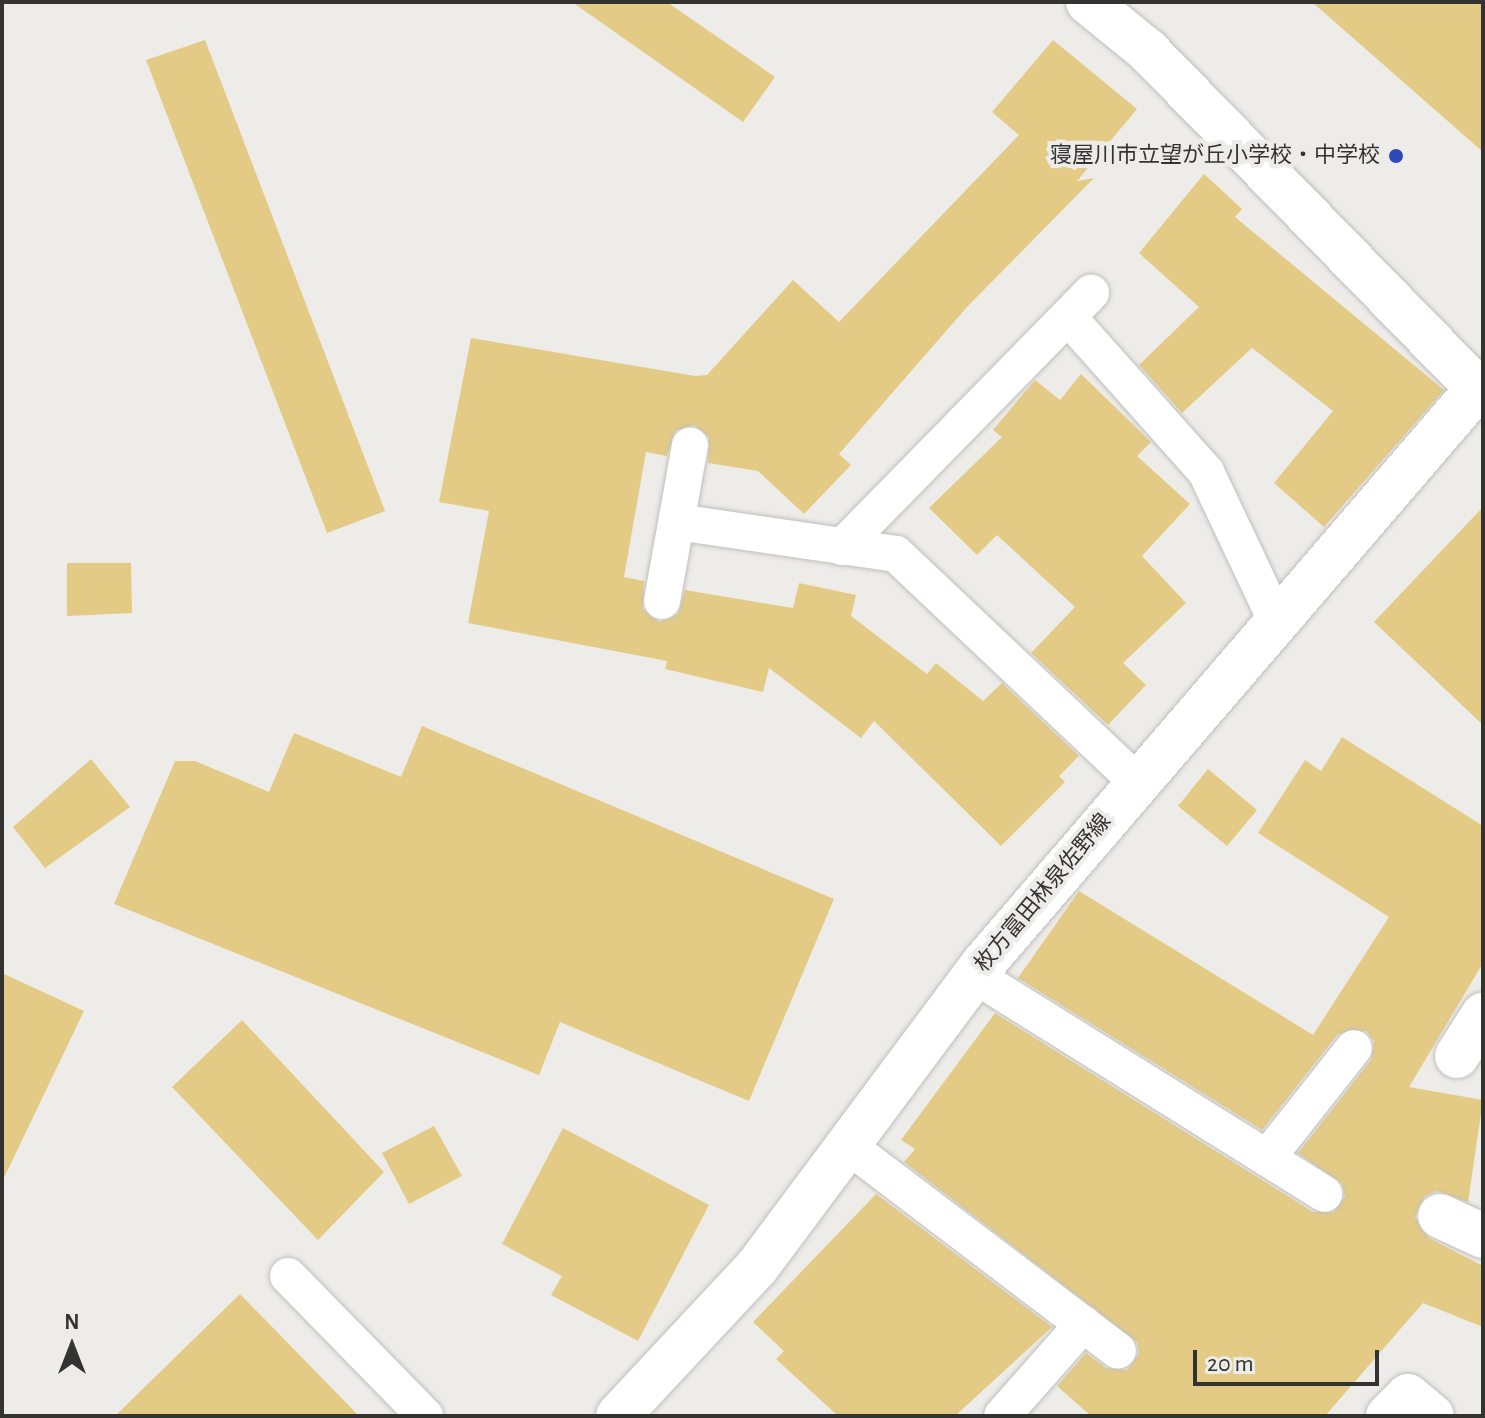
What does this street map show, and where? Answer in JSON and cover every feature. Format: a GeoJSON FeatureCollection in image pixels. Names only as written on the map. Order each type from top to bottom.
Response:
{"type":"FeatureCollection","features":[{"type":"Feature","properties":{"kind":"main road"},"geometry":{"type":"LineString","coordinates":[[1088,2],[1148,51],[1480,384]]}},
{"type":"Feature","properties":{"kind":"main road","name":"枚方富田林泉佐野線"},"geometry":{"type":"LineString","coordinates":[[618,1416],[757,1267],[974,975],[1480,384]]}},
{"type":"Feature","properties":{"kind":"main road"},"geometry":{"type":"LineString","coordinates":[[1457,1056],[1483,1015]]}},
{"type":"Feature","properties":{"kind":"main road"},"geometry":{"type":"LineString","coordinates":[[1440,1216],[1483,1236]]}},
{"type":"Feature","properties":{"kind":"main road"},"geometry":{"type":"LineString","coordinates":[[1388,1416],[1408,1396],[1432,1416]]}},
{"type":"Feature","properties":{"kind":"lane"},"geometry":{"type":"LineString","coordinates":[[842,547],[1080,305],[1206,472],[1276,620]]}},
{"type":"Feature","properties":{"kind":"lane"},"geometry":{"type":"LineString","coordinates":[[662,601],[690,445]]}},
{"type":"Feature","properties":{"kind":"lane"},"geometry":{"type":"LineString","coordinates":[[677,522],[896,554],[1137,782]]}},
{"type":"Feature","properties":{"kind":"lane"},"geometry":{"type":"LineString","coordinates":[[974,975],[1324,1194]]}},
{"type":"Feature","properties":{"kind":"lane"},"geometry":{"type":"LineString","coordinates":[[1267,1158],[1354,1048]]}},
{"type":"Feature","properties":{"kind":"lane"},"geometry":{"type":"LineString","coordinates":[[847,1145],[1118,1351]]}},
{"type":"Feature","properties":{"kind":"lane"},"geometry":{"type":"LineString","coordinates":[[288,1276],[425,1416]]}},
{"type":"Feature","properties":{"kind":"lane"},"geometry":{"type":"LineString","coordinates":[[1002,1416],[1083,1324]]}},
{"type":"Feature","properties":{"kind":"building"},"geometry":{"type":"Polygon","coordinates":[[[572,2],[667,2],[775,77],[743,122],[572,2]]]}},
{"type":"Feature","properties":{"kind":"building"},"geometry":{"type":"Polygon","coordinates":[[[1312,2],[1483,2],[1483,152],[1312,2]]]}},
{"type":"Feature","properties":{"kind":"building"},"geometry":{"type":"Polygon","coordinates":[[[205,40],[385,511],[327,533],[146,60],[205,40]]]}},
{"type":"Feature","properties":{"kind":"building"},"geometry":{"type":"Polygon","coordinates":[[[1053,40],[1137,109],[1077,181],[1094,178],[967,307],[839,454],[851,465],[804,514],[758,471],[708,463],[709,437],[694,425],[675,431],[667,456],[646,452],[624,577],[644,581],[643,609],[659,622],[678,614],[685,590],[793,608],[799,583],[856,595],[851,616],[927,674],[936,663],[983,701],[1002,683],[1079,756],[1059,776],[1065,782],[1001,846],[874,721],[861,738],[769,668],[763,692],[665,669],[667,661],[468,623],[489,511],[439,502],[471,338],[695,376],[707,375],[793,280],[839,322],[1019,135],[992,112],[1053,40]]]}},
{"type":"Feature","properties":{"kind":"building"},"geometry":{"type":"Polygon","coordinates":[[[1204,174],[1242,209],[1235,217],[1444,390],[1324,527],[1274,483],[1333,411],[1252,348],[1182,413],[1139,365],[1199,307],[1139,253],[1204,174]]]}},
{"type":"Feature","properties":{"kind":"building"},"geometry":{"type":"Polygon","coordinates":[[[1081,374],[1151,442],[1137,456],[1190,504],[1142,556],[1186,603],[1123,663],[1146,685],[1108,725],[1031,653],[1075,607],[997,535],[977,555],[929,508],[1002,437],[993,430],[1035,380],[1060,400],[1081,374]]]}},
{"type":"Feature","properties":{"kind":"building"},"geometry":{"type":"Polygon","coordinates":[[[1483,507],[1483,725],[1374,622],[1483,507]]]}},
{"type":"Feature","properties":{"kind":"building"},"geometry":{"type":"Polygon","coordinates":[[[67,563],[131,563],[132,613],[67,616],[67,563]]]}},
{"type":"Feature","properties":{"kind":"building"},"geometry":{"type":"Polygon","coordinates":[[[422,726],[834,899],[749,1101],[560,1022],[539,1075],[114,904],[175,761],[195,761],[269,792],[294,733],[401,777],[422,726]]]}},
{"type":"Feature","properties":{"kind":"building"},"geometry":{"type":"Polygon","coordinates":[[[1342,737],[1483,826],[1483,963],[1409,1087],[1483,1100],[1468,1202],[1437,1191],[1425,1196],[1415,1217],[1429,1238],[1483,1266],[1483,1327],[1423,1303],[1325,1416],[1091,1416],[1057,1386],[1086,1353],[1106,1368],[1127,1370],[1139,1354],[1137,1342],[904,1162],[915,1149],[901,1140],[995,1013],[1313,1212],[1334,1212],[1345,1196],[1342,1184],[1298,1153],[1371,1060],[1374,1041],[1366,1031],[1338,1034],[1262,1130],[1018,978],[1079,891],[1313,1035],[1389,917],[1258,833],[1305,760],[1321,771],[1342,737]]]}},
{"type":"Feature","properties":{"kind":"building"},"geometry":{"type":"Polygon","coordinates":[[[91,759],[130,807],[45,868],[13,827],[91,759]]]}},
{"type":"Feature","properties":{"kind":"building"},"geometry":{"type":"Polygon","coordinates":[[[1208,769],[1257,810],[1227,846],[1178,806],[1208,769]]]}},
{"type":"Feature","properties":{"kind":"building"},"geometry":{"type":"Polygon","coordinates":[[[2,973],[84,1011],[2,1182],[2,973]]]}},
{"type":"Feature","properties":{"kind":"building"},"geometry":{"type":"Polygon","coordinates":[[[242,1020],[384,1172],[318,1240],[172,1087],[242,1020]]]}},
{"type":"Feature","properties":{"kind":"building"},"geometry":{"type":"Polygon","coordinates":[[[434,1126],[462,1176],[409,1204],[382,1153],[434,1126]]]}},
{"type":"Feature","properties":{"kind":"building"},"geometry":{"type":"Polygon","coordinates":[[[563,1128],[709,1205],[638,1341],[551,1295],[562,1276],[502,1244],[563,1128]]]}},
{"type":"Feature","properties":{"kind":"building"},"geometry":{"type":"Polygon","coordinates":[[[876,1194],[1052,1327],[955,1416],[838,1416],[776,1359],[784,1351],[753,1322],[876,1194]]]}},
{"type":"Feature","properties":{"kind":"building"},"geometry":{"type":"Polygon","coordinates":[[[240,1294],[359,1416],[115,1416],[240,1294]]]}},
{"type":"Feature","properties":{"kind":"place","name":"寝屋川市立望が丘小学校・中学校"},"geometry":{"type":"Point","coordinates":[1396,156]}}]}
